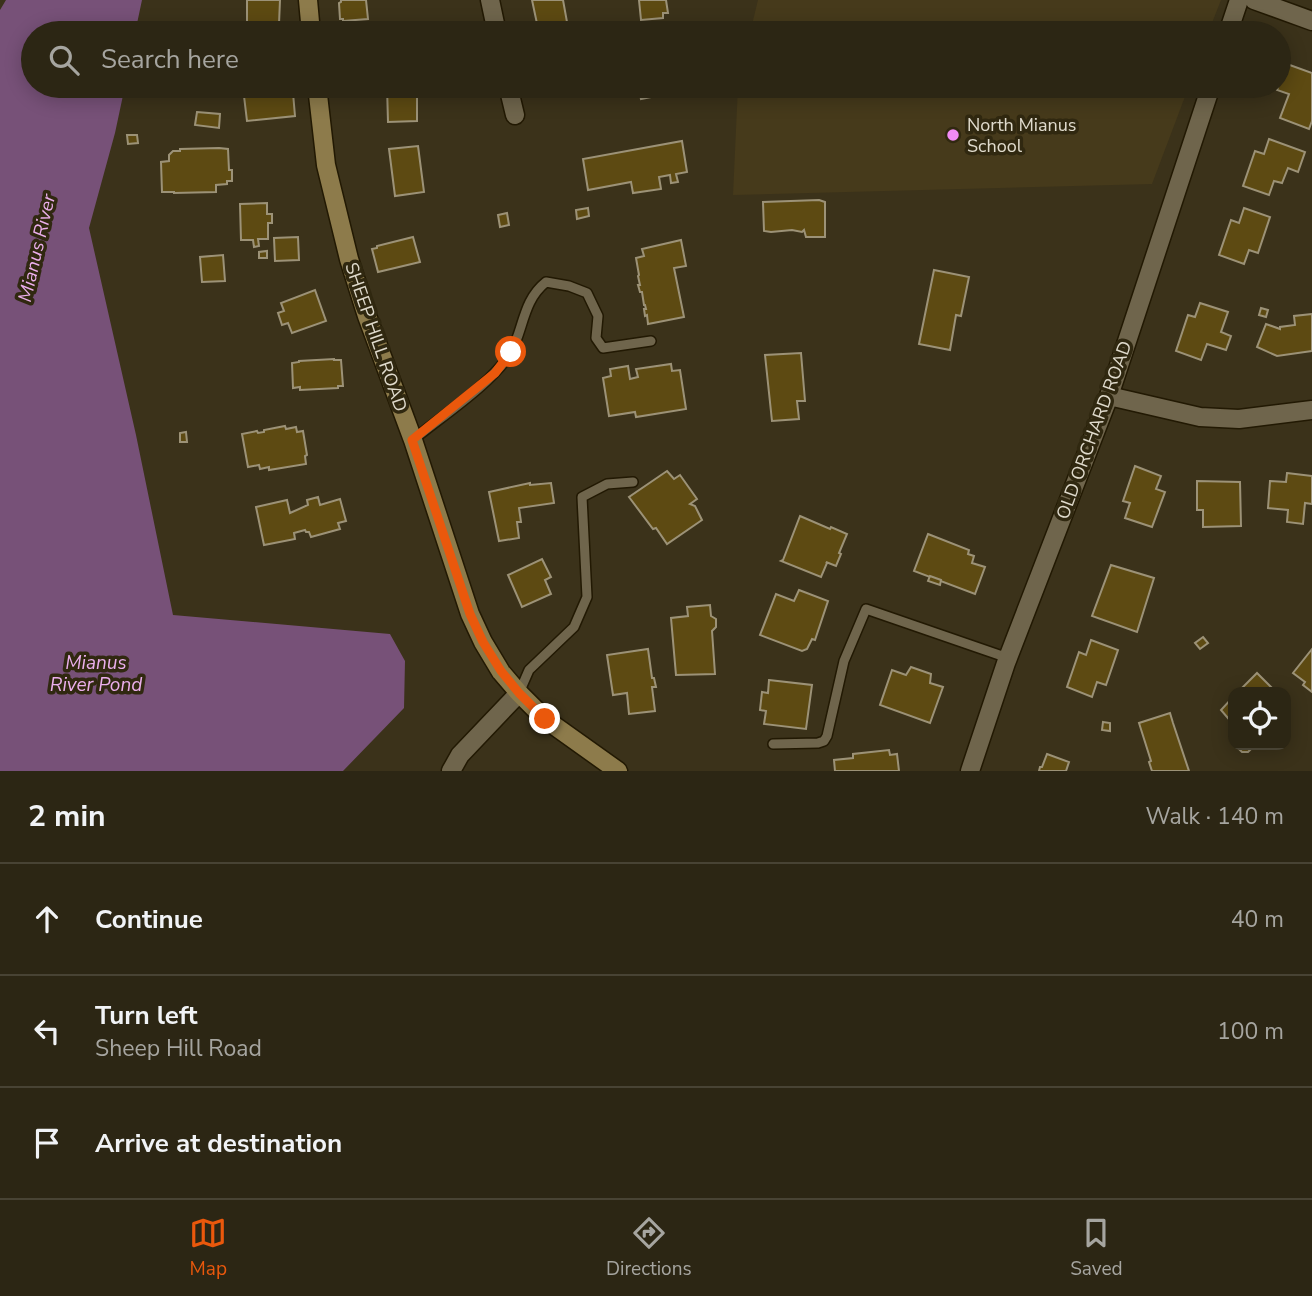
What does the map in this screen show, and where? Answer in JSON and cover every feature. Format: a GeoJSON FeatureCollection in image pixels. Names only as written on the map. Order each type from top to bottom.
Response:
{"type":"FeatureCollection","features":[{"type":"Feature","properties":{"kind":"street"},"geometry":{"type":"LineString","coordinates":[[308,0],[310,21]]}},
{"type":"Feature","properties":{"kind":"street"},"geometry":{"type":"LineString","coordinates":[[491,0],[495,21]]}},
{"type":"Feature","properties":{"kind":"street"},"geometry":{"type":"LineString","coordinates":[[1232,21],[1239,0]]}},
{"type":"Feature","properties":{"kind":"street"},"geometry":{"type":"LineString","coordinates":[[1254,0],[1312,21]]}},
{"type":"Feature","properties":{"kind":"street","name":"SHEEP HILL ROAD"},"geometry":{"type":"LineString","coordinates":[[318,98],[326,165],[349,259],[470,614],[489,652],[519,693],[545,719],[618,771]]}},
{"type":"Feature","properties":{"kind":"street"},"geometry":{"type":"LineString","coordinates":[[511,98],[515,115]]}},
{"type":"Feature","properties":{"kind":"street","name":"OLD ORCHARD ROAD"},"geometry":{"type":"LineString","coordinates":[[970,771],[1008,657],[1109,396],[1207,98]]}},
{"type":"Feature","properties":{"kind":"street"},"geometry":{"type":"LineString","coordinates":[[1109,396],[1200,417],[1239,419],[1312,410]]}},
{"type":"Feature","properties":{"kind":"street"},"geometry":{"type":"LineString","coordinates":[[451,771],[460,755],[519,693]]}},
{"type":"Feature","properties":{"kind":"lane"},"geometry":{"type":"LineString","coordinates":[[412,440],[495,373],[511,352],[535,291],[546,282],[587,293],[598,316],[596,338],[603,348],[651,341]]}},
{"type":"Feature","properties":{"kind":"lane"},"geometry":{"type":"LineString","coordinates":[[519,693],[529,670],[574,627],[587,597],[582,497],[607,484],[633,482]]}},
{"type":"Feature","properties":{"kind":"lane"},"geometry":{"type":"LineString","coordinates":[[772,744],[824,741],[844,662],[866,609],[1008,657]]}},
{"type":"Feature","properties":{"kind":"shaded area"},"geometry":{"type":"Polygon","coordinates":[[[758,0],[1221,0],[1213,21],[753,21],[758,0]]]}},
{"type":"Feature","properties":{"kind":"shaded area","name":"North Mianus School"},"geometry":{"type":"Polygon","coordinates":[[[737,98],[1184,98],[1152,184],[733,195],[737,98]]]}},
{"type":"Feature","properties":{"kind":"water","name":"Mianus River Pond"},"geometry":{"type":"Polygon","coordinates":[[[6,0],[142,0],[138,21],[21,21],[21,98],[122,98],[89,228],[173,615],[390,634],[405,661],[404,708],[343,771],[0,771],[0,10],[6,0]]]}},
{"type":"Feature","properties":{"kind":"building"},"geometry":{"type":"Polygon","coordinates":[[[247,0],[280,0],[279,21],[247,21],[247,0]]]}},
{"type":"Feature","properties":{"kind":"building"},"geometry":{"type":"Polygon","coordinates":[[[341,0],[366,0],[368,19],[340,19],[341,0]]]}},
{"type":"Feature","properties":{"kind":"building"},"geometry":{"type":"Polygon","coordinates":[[[532,0],[563,0],[567,21],[536,21],[532,0]]]}},
{"type":"Feature","properties":{"kind":"building"},"geometry":{"type":"Polygon","coordinates":[[[639,0],[666,0],[668,13],[663,13],[663,18],[641,20],[639,0]]]}},
{"type":"Feature","properties":{"kind":"building"},"geometry":{"type":"Polygon","coordinates":[[[1291,65],[1312,73],[1312,121],[1309,129],[1280,118],[1288,98],[1291,98],[1291,65]]]}},
{"type":"Feature","properties":{"kind":"building"},"geometry":{"type":"Polygon","coordinates":[[[244,98],[293,98],[295,116],[247,121],[244,98]]]}},
{"type":"Feature","properties":{"kind":"building"},"geometry":{"type":"Polygon","coordinates":[[[387,98],[417,98],[417,121],[388,122],[387,98]]]}},
{"type":"Feature","properties":{"kind":"building"},"geometry":{"type":"Polygon","coordinates":[[[197,112],[220,114],[219,128],[195,125],[197,112]]]}},
{"type":"Feature","properties":{"kind":"building"},"geometry":{"type":"Polygon","coordinates":[[[127,135],[137,135],[138,143],[128,144],[127,135]]]}},
{"type":"Feature","properties":{"kind":"building"},"geometry":{"type":"Polygon","coordinates":[[[1269,139],[1305,152],[1298,172],[1288,168],[1282,183],[1274,181],[1269,195],[1243,186],[1255,151],[1264,154],[1269,139]]]}},
{"type":"Feature","properties":{"kind":"building"},"geometry":{"type":"Polygon","coordinates":[[[682,141],[687,172],[676,174],[678,182],[671,183],[670,175],[659,177],[661,189],[633,193],[631,182],[588,190],[583,159],[682,141]]]}},
{"type":"Feature","properties":{"kind":"building"},"geometry":{"type":"Polygon","coordinates":[[[418,146],[424,192],[395,196],[389,149],[418,146]]]}},
{"type":"Feature","properties":{"kind":"building"},"geometry":{"type":"Polygon","coordinates":[[[228,149],[232,181],[216,185],[216,192],[162,192],[161,162],[169,161],[169,155],[173,151],[228,149]]]}},
{"type":"Feature","properties":{"kind":"building"},"geometry":{"type":"Polygon","coordinates":[[[763,202],[825,202],[825,237],[806,237],[804,230],[764,231],[763,202]]]}},
{"type":"Feature","properties":{"kind":"building"},"geometry":{"type":"Polygon","coordinates":[[[267,203],[267,214],[272,214],[272,223],[268,223],[268,239],[258,239],[259,246],[254,247],[253,240],[241,240],[240,204],[267,203]]]}},
{"type":"Feature","properties":{"kind":"building"},"geometry":{"type":"Polygon","coordinates":[[[588,208],[589,216],[577,219],[576,210],[588,208]]]}},
{"type":"Feature","properties":{"kind":"building"},"geometry":{"type":"Polygon","coordinates":[[[1244,208],[1270,217],[1258,253],[1249,250],[1244,264],[1219,255],[1231,220],[1239,223],[1244,208]]]}},
{"type":"Feature","properties":{"kind":"building"},"geometry":{"type":"Polygon","coordinates":[[[507,213],[509,225],[500,227],[498,215],[507,213]]]}},
{"type":"Feature","properties":{"kind":"building"},"geometry":{"type":"Polygon","coordinates":[[[298,237],[299,260],[275,261],[274,238],[298,237]]]}},
{"type":"Feature","properties":{"kind":"building"},"geometry":{"type":"Polygon","coordinates":[[[413,237],[420,262],[378,272],[372,249],[413,237]]]}},
{"type":"Feature","properties":{"kind":"building"},"geometry":{"type":"Polygon","coordinates":[[[681,240],[686,266],[674,268],[684,317],[648,324],[642,292],[638,285],[636,258],[644,256],[642,249],[681,240]]]}},
{"type":"Feature","properties":{"kind":"building"},"geometry":{"type":"Polygon","coordinates":[[[267,251],[267,258],[259,258],[259,252],[267,251]]]}},
{"type":"Feature","properties":{"kind":"building"},"geometry":{"type":"Polygon","coordinates":[[[223,255],[225,281],[202,282],[200,257],[223,255]]]}},
{"type":"Feature","properties":{"kind":"building"},"geometry":{"type":"Polygon","coordinates":[[[934,270],[969,277],[961,316],[956,315],[950,350],[919,344],[934,270]]]}},
{"type":"Feature","properties":{"kind":"building"},"geometry":{"type":"Polygon","coordinates":[[[315,290],[326,321],[292,333],[288,323],[282,325],[278,313],[284,311],[281,303],[315,290]]]}},
{"type":"Feature","properties":{"kind":"building"},"geometry":{"type":"Polygon","coordinates":[[[1200,303],[1228,312],[1221,332],[1231,336],[1226,350],[1207,344],[1201,360],[1176,351],[1188,315],[1195,317],[1200,303]]]}},
{"type":"Feature","properties":{"kind":"building"},"geometry":{"type":"Polygon","coordinates":[[[1261,308],[1268,310],[1266,317],[1259,315],[1261,308]]]}},
{"type":"Feature","properties":{"kind":"building"},"geometry":{"type":"Polygon","coordinates":[[[1312,314],[1312,351],[1277,356],[1257,347],[1266,324],[1280,329],[1295,325],[1294,316],[1312,314]]]}},
{"type":"Feature","properties":{"kind":"building"},"geometry":{"type":"Polygon","coordinates":[[[801,353],[805,401],[797,401],[799,419],[772,421],[765,355],[801,353]]]}},
{"type":"Feature","properties":{"kind":"building"},"geometry":{"type":"Polygon","coordinates":[[[341,360],[343,386],[300,390],[300,387],[293,388],[292,363],[341,360]]]}},
{"type":"Feature","properties":{"kind":"building"},"geometry":{"type":"Polygon","coordinates":[[[671,364],[672,371],[680,370],[686,409],[636,417],[635,412],[609,416],[603,378],[611,376],[610,369],[628,366],[630,379],[638,377],[636,369],[671,364]]]}},
{"type":"Feature","properties":{"kind":"building"},"geometry":{"type":"Polygon","coordinates":[[[285,426],[286,429],[296,427],[297,432],[303,431],[306,464],[269,470],[269,467],[260,469],[259,465],[248,467],[242,434],[285,426]]]}},
{"type":"Feature","properties":{"kind":"building"},"geometry":{"type":"Polygon","coordinates":[[[186,432],[187,442],[180,442],[180,433],[186,432]]]}},
{"type":"Feature","properties":{"kind":"building"},"geometry":{"type":"Polygon","coordinates":[[[1135,466],[1161,476],[1156,489],[1165,492],[1152,527],[1125,518],[1130,503],[1123,501],[1135,466]]]}},
{"type":"Feature","properties":{"kind":"building"},"geometry":{"type":"Polygon","coordinates":[[[667,471],[674,479],[680,475],[697,499],[690,504],[695,506],[702,520],[667,544],[629,497],[667,471]]]}},
{"type":"Feature","properties":{"kind":"building"},"geometry":{"type":"Polygon","coordinates":[[[1287,473],[1312,476],[1312,504],[1305,503],[1303,524],[1287,522],[1288,510],[1268,508],[1270,481],[1286,482],[1287,473]]]}},
{"type":"Feature","properties":{"kind":"building"},"geometry":{"type":"Polygon","coordinates":[[[1197,481],[1240,482],[1241,526],[1203,527],[1203,510],[1197,510],[1197,481]]]}},
{"type":"Feature","properties":{"kind":"building"},"geometry":{"type":"Polygon","coordinates":[[[530,483],[551,483],[554,503],[519,508],[519,538],[499,541],[489,492],[530,483]]]}},
{"type":"Feature","properties":{"kind":"building"},"geometry":{"type":"Polygon","coordinates":[[[318,497],[320,505],[340,499],[346,521],[338,523],[340,529],[311,537],[305,530],[294,533],[295,539],[264,545],[256,507],[287,500],[290,513],[308,505],[307,500],[318,497]]]}},
{"type":"Feature","properties":{"kind":"building"},"geometry":{"type":"Polygon","coordinates":[[[800,516],[847,534],[836,566],[826,562],[821,577],[781,561],[800,516]]]}},
{"type":"Feature","properties":{"kind":"building"},"geometry":{"type":"Polygon","coordinates":[[[928,534],[969,550],[968,554],[974,556],[972,563],[985,567],[975,594],[914,571],[928,534]]]}},
{"type":"Feature","properties":{"kind":"building"},"geometry":{"type":"Polygon","coordinates":[[[542,559],[551,577],[545,580],[551,594],[522,607],[508,575],[542,559]]]}},
{"type":"Feature","properties":{"kind":"building"},"geometry":{"type":"Polygon","coordinates":[[[1111,565],[1154,578],[1137,632],[1092,616],[1111,565]]]}},
{"type":"Feature","properties":{"kind":"building"},"geometry":{"type":"Polygon","coordinates":[[[930,576],[941,580],[940,585],[928,581],[930,576]]]}},
{"type":"Feature","properties":{"kind":"building"},"geometry":{"type":"Polygon","coordinates":[[[799,590],[828,601],[815,640],[812,639],[807,649],[802,651],[760,635],[776,594],[794,601],[799,590]]]}},
{"type":"Feature","properties":{"kind":"building"},"geometry":{"type":"Polygon","coordinates":[[[710,605],[711,616],[716,619],[716,627],[712,631],[715,674],[676,675],[671,618],[688,616],[687,607],[710,605]]]}},
{"type":"Feature","properties":{"kind":"building"},"geometry":{"type":"Polygon","coordinates":[[[1203,637],[1208,643],[1200,649],[1195,643],[1203,637]]]}},
{"type":"Feature","properties":{"kind":"building"},"geometry":{"type":"Polygon","coordinates":[[[1091,640],[1118,650],[1106,685],[1097,682],[1092,697],[1067,687],[1079,652],[1086,655],[1091,640]]]}},
{"type":"Feature","properties":{"kind":"building"},"geometry":{"type":"Polygon","coordinates":[[[648,649],[656,687],[652,687],[655,711],[629,714],[627,693],[613,695],[607,655],[648,649]]]}},
{"type":"Feature","properties":{"kind":"building"},"geometry":{"type":"Polygon","coordinates":[[[1312,649],[1312,692],[1303,685],[1305,682],[1293,673],[1312,649]]]}},
{"type":"Feature","properties":{"kind":"building"},"geometry":{"type":"Polygon","coordinates":[[[911,667],[931,674],[930,683],[943,687],[930,723],[880,705],[892,670],[906,675],[911,667]]]}},
{"type":"Feature","properties":{"kind":"building"},"geometry":{"type":"Polygon","coordinates":[[[1257,673],[1271,687],[1243,687],[1257,673]]]}},
{"type":"Feature","properties":{"kind":"building"},"geometry":{"type":"Polygon","coordinates":[[[769,680],[812,685],[806,729],[764,724],[766,711],[760,710],[762,692],[768,693],[769,680]]]}},
{"type":"Feature","properties":{"kind":"building"},"geometry":{"type":"Polygon","coordinates":[[[1228,702],[1228,718],[1221,710],[1228,702]]]}},
{"type":"Feature","properties":{"kind":"building"},"geometry":{"type":"Polygon","coordinates":[[[1170,713],[1189,771],[1152,771],[1149,762],[1151,761],[1139,723],[1170,713]]]}},
{"type":"Feature","properties":{"kind":"building"},"geometry":{"type":"Polygon","coordinates":[[[1103,722],[1110,723],[1110,731],[1102,730],[1103,722]]]}},
{"type":"Feature","properties":{"kind":"building"},"geometry":{"type":"Polygon","coordinates":[[[889,750],[890,755],[897,754],[899,771],[835,771],[834,760],[853,758],[853,754],[889,750]]]}},
{"type":"Feature","properties":{"kind":"building"},"geometry":{"type":"Polygon","coordinates":[[[1047,754],[1069,762],[1066,771],[1039,771],[1047,754]]]}},
{"type":"Feature","properties":{"kind":"place","name":"North Mianus School"},"geometry":{"type":"Point","coordinates":[953,135]}},
{"type":"Feature","properties":{"kind":"route"},"geometry":{"type":"LineString","coordinates":[[511,352],[495,373],[412,440],[470,614],[483,642],[501,671],[545,719]]}},
{"type":"Feature","properties":{"kind":"water label","name":"Mianus River"},"geometry":{"type":"Point","coordinates":[37,248]}}]}
